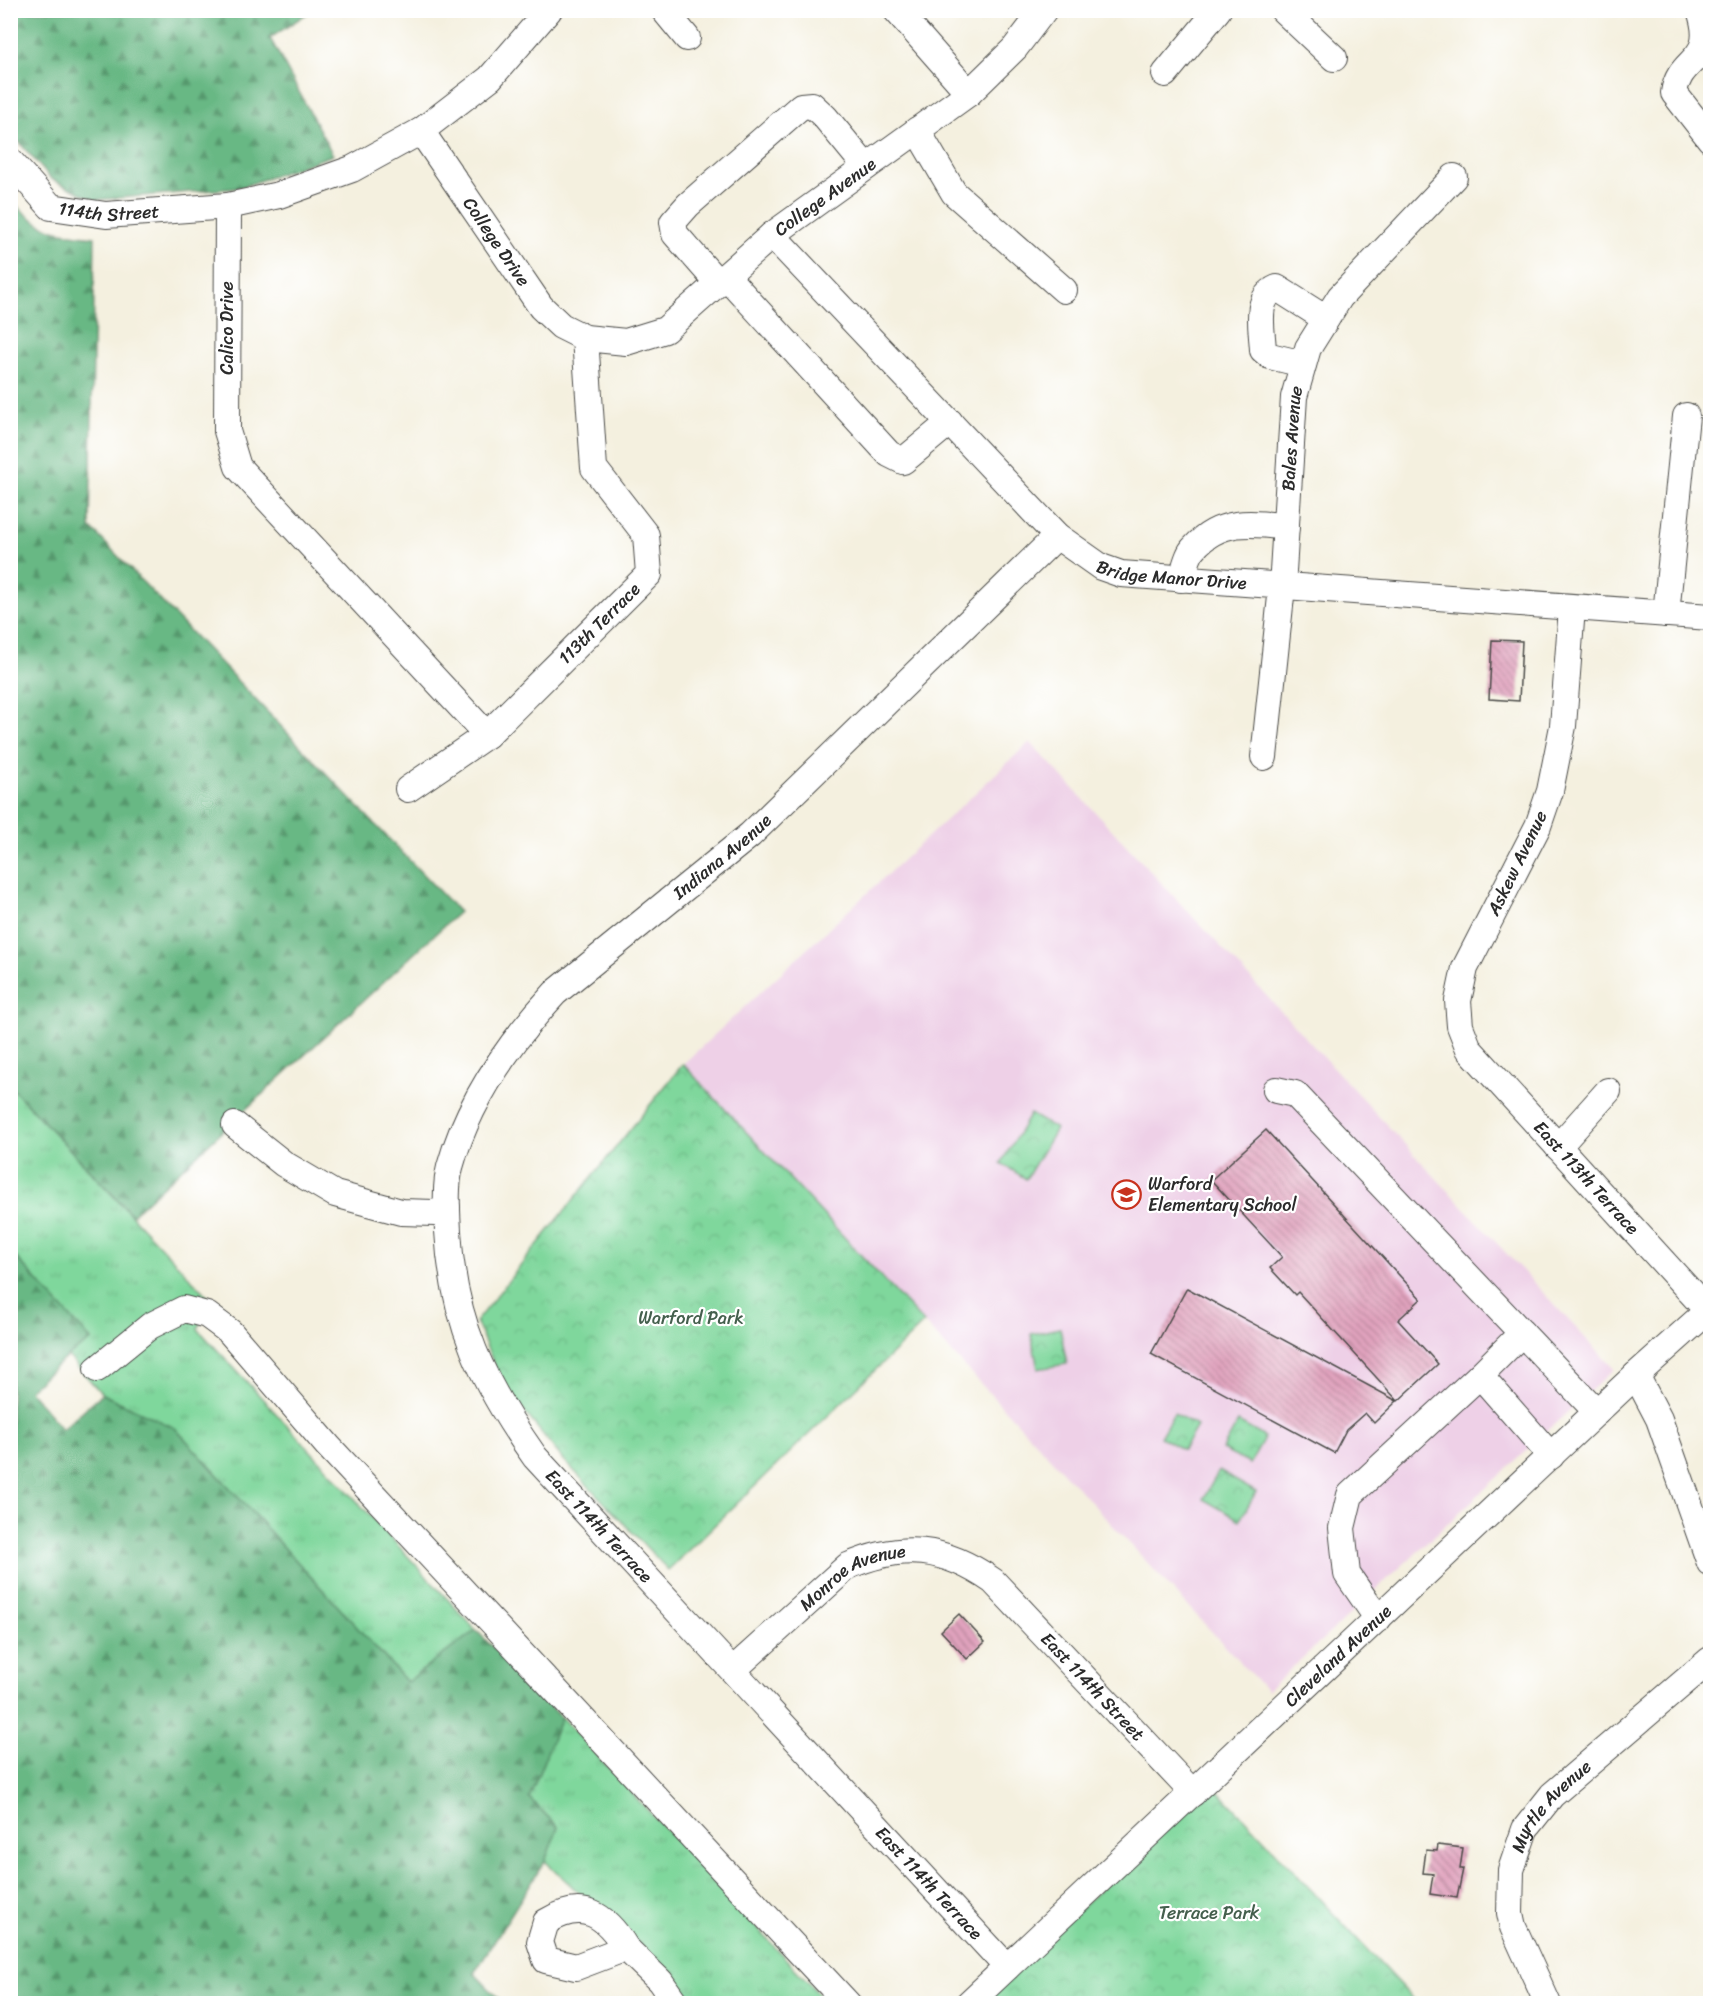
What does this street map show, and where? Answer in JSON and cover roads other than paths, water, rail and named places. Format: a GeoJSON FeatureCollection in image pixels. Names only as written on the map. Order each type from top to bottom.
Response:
{"type":"FeatureCollection","features":[{"type":"Feature","properties":{"kind":"street"},"geometry":{"type":"LineString","coordinates":[[228,206],[279,195],[352,169],[421,131],[490,78],[549,10]]}},
{"type":"Feature","properties":{"kind":"street"},"geometry":{"type":"LineString","coordinates":[[664,10],[687,38]]}},
{"type":"Feature","properties":{"kind":"street"},"geometry":{"type":"LineString","coordinates":[[896,10],[969,93]]}},
{"type":"Feature","properties":{"kind":"street","name":"College Avenue"},"geometry":{"type":"LineString","coordinates":[[585,338],[626,342],[665,330],[772,235],[969,93],[1015,48],[1044,10]]}},
{"type":"Feature","properties":{"kind":"street"},"geometry":{"type":"LineString","coordinates":[[1165,74],[1218,10]]}},
{"type":"Feature","properties":{"kind":"street"},"geometry":{"type":"LineString","coordinates":[[1283,10],[1334,58]]}},
{"type":"Feature","properties":{"kind":"street"},"geometry":{"type":"LineString","coordinates":[[1700,10],[1706,26],[1706,41],[1700,55],[1676,80],[1674,93],[1710,139]]}},
{"type":"Feature","properties":{"kind":"street"},"geometry":{"type":"LineString","coordinates":[[866,167],[825,117],[812,105],[801,106],[688,205],[673,222],[675,234],[722,279],[889,454],[903,461],[950,422]]}},
{"type":"Feature","properties":{"kind":"street"},"geometry":{"type":"LineString","coordinates":[[917,130],[954,193],[1064,290]]}},
{"type":"Feature","properties":{"kind":"street","name":"College Drive"},"geometry":{"type":"LineString","coordinates":[[421,131],[541,307],[561,326],[585,338]]}},
{"type":"Feature","properties":{"kind":"street","name":"114th Street"},"geometry":{"type":"LineString","coordinates":[[10,161],[51,207],[106,215],[228,206]]}},
{"type":"Feature","properties":{"kind":"street","name":"Bales Avenue"},"geometry":{"type":"LineString","coordinates":[[1264,757],[1282,587],[1294,397],[1308,348],[1340,297],[1454,177]]}},
{"type":"Feature","properties":{"kind":"street","name":"Calico Drive"},"geometry":{"type":"LineString","coordinates":[[228,206],[227,431],[238,467],[487,735]]}},
{"type":"Feature","properties":{"kind":"street","name":"Bridge Manor Drive"},"geometry":{"type":"LineString","coordinates":[[772,235],[1057,536],[1101,567],[1121,574],[1181,579],[1710,617]]}},
{"type":"Feature","properties":{"kind":"street"},"geometry":{"type":"LineString","coordinates":[[1303,364],[1270,357],[1263,350],[1262,300],[1267,292],[1277,288],[1326,319]]}},
{"type":"Feature","properties":{"kind":"street","name":"113th Terrace"},"geometry":{"type":"LineString","coordinates":[[408,789],[487,735],[649,574],[645,535],[594,468],[585,338]]}},
{"type":"Feature","properties":{"kind":"street"},"geometry":{"type":"LineString","coordinates":[[1666,614],[1686,416]]}},
{"type":"Feature","properties":{"kind":"street"},"geometry":{"type":"LineString","coordinates":[[1181,579],[1192,549],[1218,530],[1248,522],[1286,527]]}},
{"type":"Feature","properties":{"kind":"street","name":"Indiana Avenue"},"geometry":{"type":"LineString","coordinates":[[447,1208],[450,1169],[468,1117],[491,1074],[555,993],[750,835],[1057,536]]}},
{"type":"Feature","properties":{"kind":"street","name":"Askew Avenue"},"geometry":{"type":"LineString","coordinates":[[1466,1042],[1460,1026],[1458,1001],[1465,968],[1538,826],[1550,791],[1563,726],[1572,608]]}},
{"type":"Feature","properties":{"kind":"street","name":"East 113th Terrace"},"geometry":{"type":"LineString","coordinates":[[1466,1042],[1469,1049],[1709,1310]]}},
{"type":"Feature","properties":{"kind":"street"},"geometry":{"type":"LineString","coordinates":[[1275,1090],[1295,1094],[1597,1412]]}},
{"type":"Feature","properties":{"kind":"street"},"geometry":{"type":"LineString","coordinates":[[1558,1147],[1608,1091]]}},
{"type":"Feature","properties":{"kind":"street"},"geometry":{"type":"LineString","coordinates":[[235,1125],[284,1164],[335,1194],[401,1212],[435,1213],[447,1208]]}},
{"type":"Feature","properties":{"kind":"street","name":"East 114th Terrace"},"geometry":{"type":"LineString","coordinates":[[447,1208],[450,1261],[460,1313],[478,1363],[502,1410],[536,1456],[1007,1967]]}},
{"type":"Feature","properties":{"kind":"street"},"geometry":{"type":"LineString","coordinates":[[97,1369],[150,1326],[184,1309],[207,1315],[230,1332],[328,1446],[848,2004]]}},
{"type":"Feature","properties":{"kind":"street","name":"Cleveland Avenue"},"geometry":{"type":"LineString","coordinates":[[968,2004],[1636,1375],[1709,1310]]}},
{"type":"Feature","properties":{"kind":"street"},"geometry":{"type":"LineString","coordinates":[[1378,1619],[1347,1574],[1342,1528],[1350,1495],[1522,1333]]}},
{"type":"Feature","properties":{"kind":"street"},"geometry":{"type":"LineString","coordinates":[[1480,1375],[1551,1456]]}},
{"type":"Feature","properties":{"kind":"street"},"geometry":{"type":"LineString","coordinates":[[1636,1375],[1659,1419],[1710,1563]]}},
{"type":"Feature","properties":{"kind":"street","name":"Monroe Avenue"},"geometry":{"type":"LineString","coordinates":[[733,1670],[848,1566],[872,1556],[897,1550],[940,1553],[971,1566],[993,1581]]}},
{"type":"Feature","properties":{"kind":"street","name":"East 114th Street"},"geometry":{"type":"LineString","coordinates":[[993,1581],[1193,1793]]}},
{"type":"Feature","properties":{"kind":"street","name":"Myrtle Avenue"},"geometry":{"type":"LineString","coordinates":[[1548,2004],[1513,1928],[1510,1913],[1511,1870],[1525,1829],[1552,1795],[1710,1660]]}},
{"type":"Feature","properties":{"kind":"street"},"geometry":{"type":"LineString","coordinates":[[626,1947],[660,1981],[676,2004]]}},
{"type":"Feature","properties":{"kind":"place","name":"Warford Elementary School"},"geometry":{"type":"Point","coordinates":[1127,1194]}},
{"type":"Feature","properties":{"kind":"park label","name":"Warford Park"},"geometry":{"type":"Point","coordinates":[691,1318]}},
{"type":"Feature","properties":{"kind":"park label","name":"Terrace Park"},"geometry":{"type":"Point","coordinates":[1209,1913]}}]}
